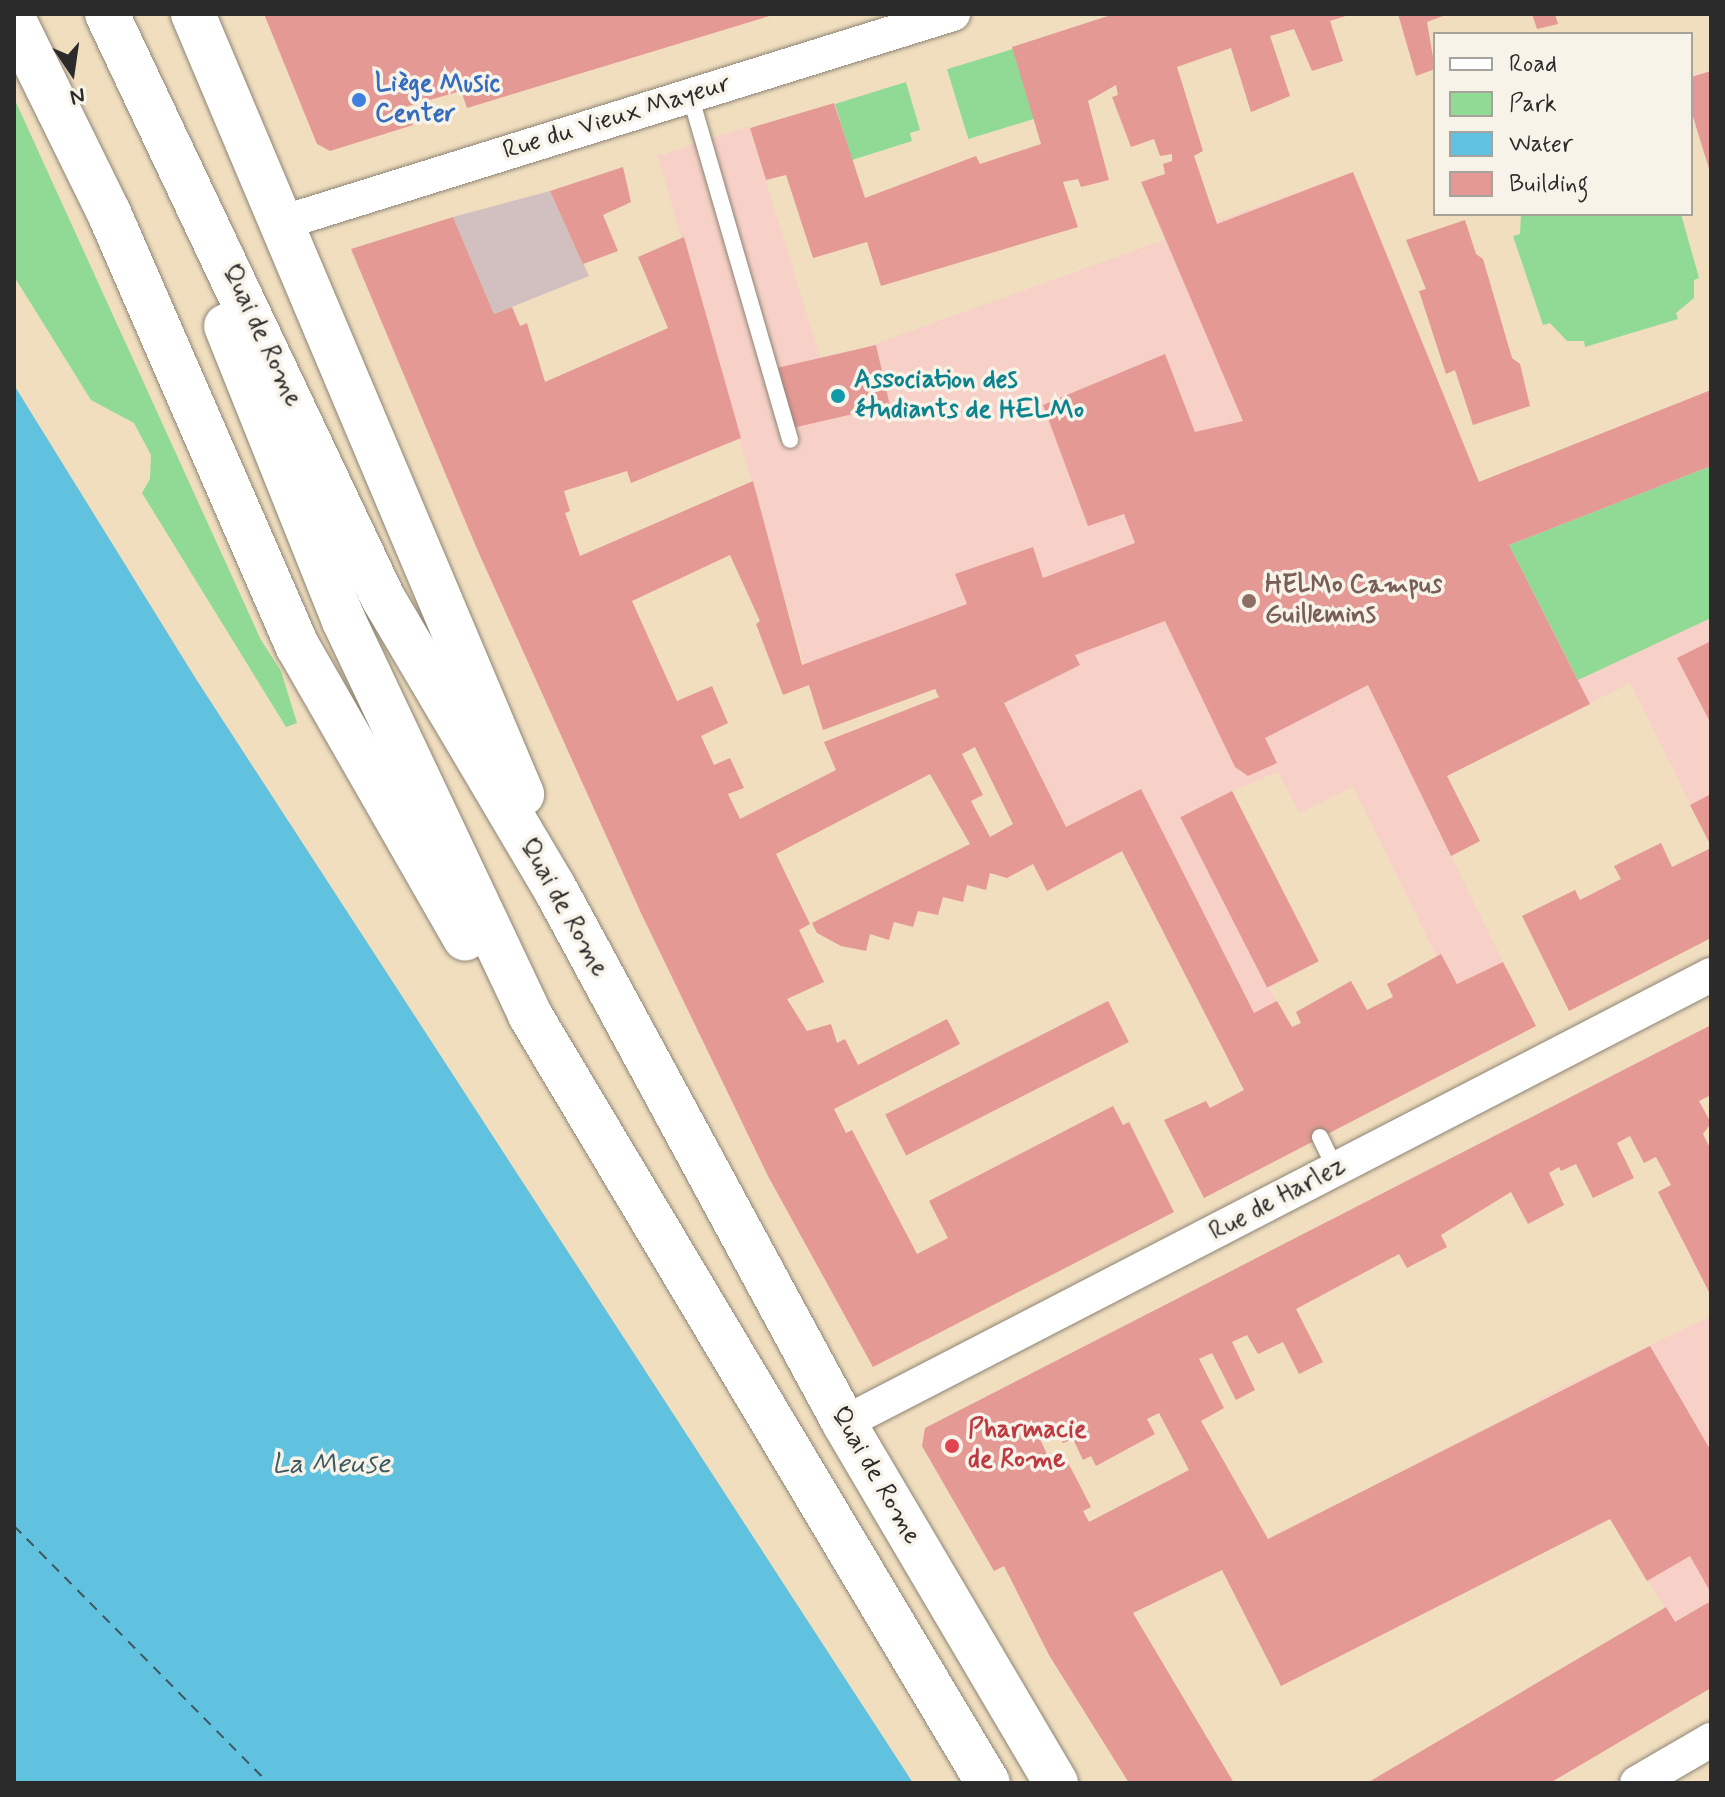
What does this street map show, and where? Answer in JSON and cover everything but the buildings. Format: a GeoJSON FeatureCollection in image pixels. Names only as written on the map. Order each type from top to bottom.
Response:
{"type":"FeatureCollection","features":[{"type":"Feature","properties":{"kind":"main road","name":"Quai de Rome"},"geometry":{"type":"LineString","coordinates":[[77,14],[180,211],[344,621],[530,1015],[988,1783]]}},
{"type":"Feature","properties":{"kind":"main road","name":"Quai de Rome"},"geometry":{"type":"LineString","coordinates":[[107,14],[383,598],[554,887],[844,1423],[1056,1783]]}},
{"type":"Feature","properties":{"kind":"main road"},"geometry":{"type":"LineString","coordinates":[[193,14],[506,748],[554,887]]}},
{"type":"Feature","properties":{"kind":"main road"},"geometry":{"type":"LineString","coordinates":[[14,20],[109,213],[298,647],[465,940],[530,1015]]}},
{"type":"Feature","properties":{"kind":"main road"},"geometry":{"type":"LineString","coordinates":[[789,1451],[844,1423]]}},
{"type":"Feature","properties":{"kind":"street","name":"Rue du Vieux Mayeur"},"geometry":{"type":"LineString","coordinates":[[281,223],[953,14]]}},
{"type":"Feature","properties":{"kind":"street","name":"Rue de Harlez"},"geometry":{"type":"LineString","coordinates":[[844,1423],[1711,975]]}},
{"type":"Feature","properties":{"kind":"street"},"geometry":{"type":"LineString","coordinates":[[1637,1783],[1711,1740]]}},
{"type":"Feature","properties":{"kind":"lane"},"geometry":{"type":"LineString","coordinates":[[690,95],[790,440]]}},
{"type":"Feature","properties":{"kind":"lane"},"geometry":{"type":"LineString","coordinates":[[1320,1137],[1336,1170]]}},
{"type":"Feature","properties":{"kind":"shaded area","name":"HELMo Campus Guillemins"},"geometry":{"type":"Polygon","coordinates":[[[749,126],[822,363],[1353,172],[1479,482],[1711,390],[1711,846],[1630,683],[1419,790],[1503,962],[1457,984],[1437,957],[1353,787],[1299,813],[1278,772],[1232,791],[1319,961],[1269,988],[1292,1027],[1244,1090],[1122,852],[1047,891],[975,747],[956,727],[935,689],[823,730],[658,156],[749,126]]]}},
{"type":"Feature","properties":{"kind":"shaded area"},"geometry":{"type":"Polygon","coordinates":[[[550,191],[589,276],[494,314],[453,217],[550,191]]]}},
{"type":"Feature","properties":{"kind":"shaded area"},"geometry":{"type":"Polygon","coordinates":[[[1711,1316],[1711,1684],[1538,1399],[1711,1316]]]}},
{"type":"Feature","properties":{"kind":"green space"},"geometry":{"type":"Polygon","coordinates":[[[1013,49],[1034,119],[968,139],[947,69],[1013,49]]]}},
{"type":"Feature","properties":{"kind":"green space"},"geometry":{"type":"Polygon","coordinates":[[[906,82],[920,130],[910,133],[912,141],[852,160],[835,104],[906,82]]]}},
{"type":"Feature","properties":{"kind":"green space"},"geometry":{"type":"Polygon","coordinates":[[[14,98],[261,640],[281,671],[297,723],[286,727],[142,493],[150,479],[151,455],[134,423],[91,400],[15,278],[14,98]]]}},
{"type":"Feature","properties":{"kind":"green space"},"geometry":{"type":"Polygon","coordinates":[[[1521,216],[1682,216],[1699,278],[1694,280],[1694,298],[1676,313],[1678,319],[1585,347],[1584,341],[1567,341],[1550,323],[1543,325],[1513,236],[1520,234],[1521,216]]]}},
{"type":"Feature","properties":{"kind":"green space"},"geometry":{"type":"Polygon","coordinates":[[[1711,466],[1711,618],[1578,680],[1509,545],[1711,466]]]}},
{"type":"Feature","properties":{"kind":"water","name":"La Meuse"},"geometry":{"type":"Polygon","coordinates":[[[14,385],[196,679],[913,1783],[14,1783],[14,385]]]}},
{"type":"Feature","properties":{"kind":"ferry route"},"geometry":{"type":"LineString","coordinates":[[14,1526],[268,1783]]}},
{"type":"Feature","properties":{"kind":"place","name":"Liège Music Center"},"geometry":{"type":"Point","coordinates":[359,100]}},
{"type":"Feature","properties":{"kind":"place","name":"Association des étudiants de HELMo"},"geometry":{"type":"Point","coordinates":[838,396]}},
{"type":"Feature","properties":{"kind":"place","name":"HELMo Campus Guillemins"},"geometry":{"type":"Point","coordinates":[1249,601]}},
{"type":"Feature","properties":{"kind":"place","name":"Pharmacie de Rome"},"geometry":{"type":"Point","coordinates":[952,1446]}}]}
